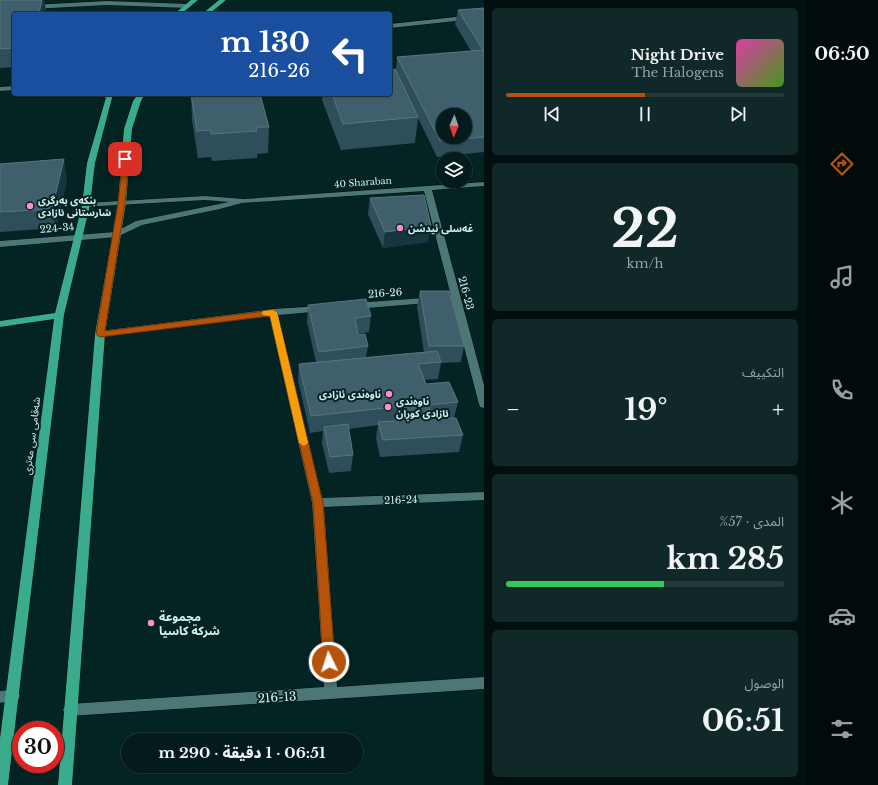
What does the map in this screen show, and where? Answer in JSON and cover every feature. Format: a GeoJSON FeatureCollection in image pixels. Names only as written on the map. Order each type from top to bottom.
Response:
{"type":"FeatureCollection","features":[{"type":"Feature","properties":{"kind":"main road"},"geometry":{"type":"LineString","coordinates":[[180,12],[195,0]]}},
{"type":"Feature","properties":{"kind":"main road"},"geometry":{"type":"LineString","coordinates":[[208,12],[223,0]]}},
{"type":"Feature","properties":{"kind":"main road","name":"شەقامی سی مەتری"},"geometry":{"type":"LineString","coordinates":[[1,785],[6,696],[59,314],[86,205],[91,163],[106,96]]}},
{"type":"Feature","properties":{"kind":"main road"},"geometry":{"type":"LineString","coordinates":[[65,785],[100,334],[122,203],[128,129],[137,101],[141,96]]}},
{"type":"Feature","properties":{"kind":"main road"},"geometry":{"type":"LineString","coordinates":[[0,324],[59,314]]}},
{"type":"Feature","properties":{"kind":"street"},"geometry":{"type":"LineString","coordinates":[[23,7],[129,4],[188,6]]}},
{"type":"Feature","properties":{"kind":"street"},"geometry":{"type":"LineString","coordinates":[[61,12],[62,5]]}},
{"type":"Feature","properties":{"kind":"street"},"geometry":{"type":"LineString","coordinates":[[392,26],[484,16]]}},
{"type":"Feature","properties":{"kind":"street"},"geometry":{"type":"LineString","coordinates":[[0,89],[12,88]]}},
{"type":"Feature","properties":{"kind":"street","name":"40 Sharaban"},"geometry":{"type":"LineString","coordinates":[[86,205],[204,198],[244,201],[484,184]]}},
{"type":"Feature","properties":{"kind":"street","name":"216-23"},"geometry":{"type":"LineString","coordinates":[[427,188],[484,404]]}},
{"type":"Feature","properties":{"kind":"street","name":"40 Sharaban"},"geometry":{"type":"LineString","coordinates":[[117,234],[139,223],[244,201]]}},
{"type":"Feature","properties":{"kind":"street","name":"224-34"},"geometry":{"type":"LineString","coordinates":[[0,244],[117,234]]}},
{"type":"Feature","properties":{"kind":"street","name":"216-26"},"geometry":{"type":"LineString","coordinates":[[345,307],[456,298]]}},
{"type":"Feature","properties":{"kind":"street"},"geometry":{"type":"LineString","coordinates":[[100,334],[273,312],[329,308]]}},
{"type":"Feature","properties":{"kind":"street"},"geometry":{"type":"LineString","coordinates":[[273,312],[318,503],[331,693]]}},
{"type":"Feature","properties":{"kind":"street","name":"216-24"},"geometry":{"type":"LineString","coordinates":[[318,503],[484,496]]}},
{"type":"Feature","properties":{"kind":"street","name":"216-13"},"geometry":{"type":"LineString","coordinates":[[70,710],[484,684]]}},
{"type":"Feature","properties":{"kind":"building"},"geometry":{"type":"Polygon","coordinates":[[[0,0],[42,0],[39,12],[12,12],[12,48],[0,49],[0,0]]]}},
{"type":"Feature","properties":{"kind":"building"},"geometry":{"type":"Polygon","coordinates":[[[484,8],[484,137],[472,138],[472,108],[436,108],[436,133],[397,57],[483,50],[458,10],[484,8]]]}},
{"type":"Feature","properties":{"kind":"building"},"geometry":{"type":"Polygon","coordinates":[[[395,69],[418,117],[343,124],[333,96],[392,96],[392,70],[395,69]]]}},
{"type":"Feature","properties":{"kind":"building"},"geometry":{"type":"Polygon","coordinates":[[[191,96],[261,96],[269,127],[256,127],[257,131],[211,134],[211,130],[197,131],[191,96]]]}},
{"type":"Feature","properties":{"kind":"building"},"geometry":{"type":"Polygon","coordinates":[[[64,159],[52,209],[0,212],[0,164],[64,159]]]}},
{"type":"Feature","properties":{"kind":"building"},"geometry":{"type":"Polygon","coordinates":[[[424,195],[431,226],[385,232],[370,198],[424,195]]]}},
{"type":"Feature","properties":{"kind":"building"},"geometry":{"type":"Polygon","coordinates":[[[420,291],[449,291],[464,346],[429,346],[420,291]]]}},
{"type":"Feature","properties":{"kind":"building"},"geometry":{"type":"Polygon","coordinates":[[[366,299],[371,316],[355,318],[358,335],[365,334],[368,346],[319,352],[308,305],[366,299]]]}},
{"type":"Feature","properties":{"kind":"building"},"geometry":{"type":"Polygon","coordinates":[[[437,351],[441,362],[418,364],[426,384],[449,382],[458,402],[428,405],[433,419],[456,418],[463,435],[383,440],[378,422],[409,420],[404,406],[311,416],[299,364],[437,351]]]}},
{"type":"Feature","properties":{"kind":"building"},"geometry":{"type":"Polygon","coordinates":[[[348,424],[353,455],[330,457],[324,427],[348,424]]]}},
{"type":"Feature","properties":{"kind":"slow traffic"},"geometry":{"type":"LineString","coordinates":[[266,313],[273,312],[304,443]]}},
{"type":"Feature","properties":{"kind":"place","name":"بنکەی بەرگری شارستانی ئازادی"},"geometry":{"type":"Point","coordinates":[30,206]}},
{"type":"Feature","properties":{"kind":"place","name":"غەسلی ئیدشن"},"geometry":{"type":"Point","coordinates":[400,228]}},
{"type":"Feature","properties":{"kind":"place","name":"ناوەندی ئازادی"},"geometry":{"type":"Point","coordinates":[389,394]}},
{"type":"Feature","properties":{"kind":"place","name":"ناوەندی ئازادی کوڕان"},"geometry":{"type":"Point","coordinates":[388,407]}},
{"type":"Feature","properties":{"kind":"place","name":"مجموعة شرکة کاسیا"},"geometry":{"type":"Point","coordinates":[151,623]}},
{"type":"Feature","properties":{"kind":"route"},"geometry":{"type":"LineString","coordinates":[[125,159],[122,203],[100,334],[273,312],[318,503],[329,662]]}}]}
